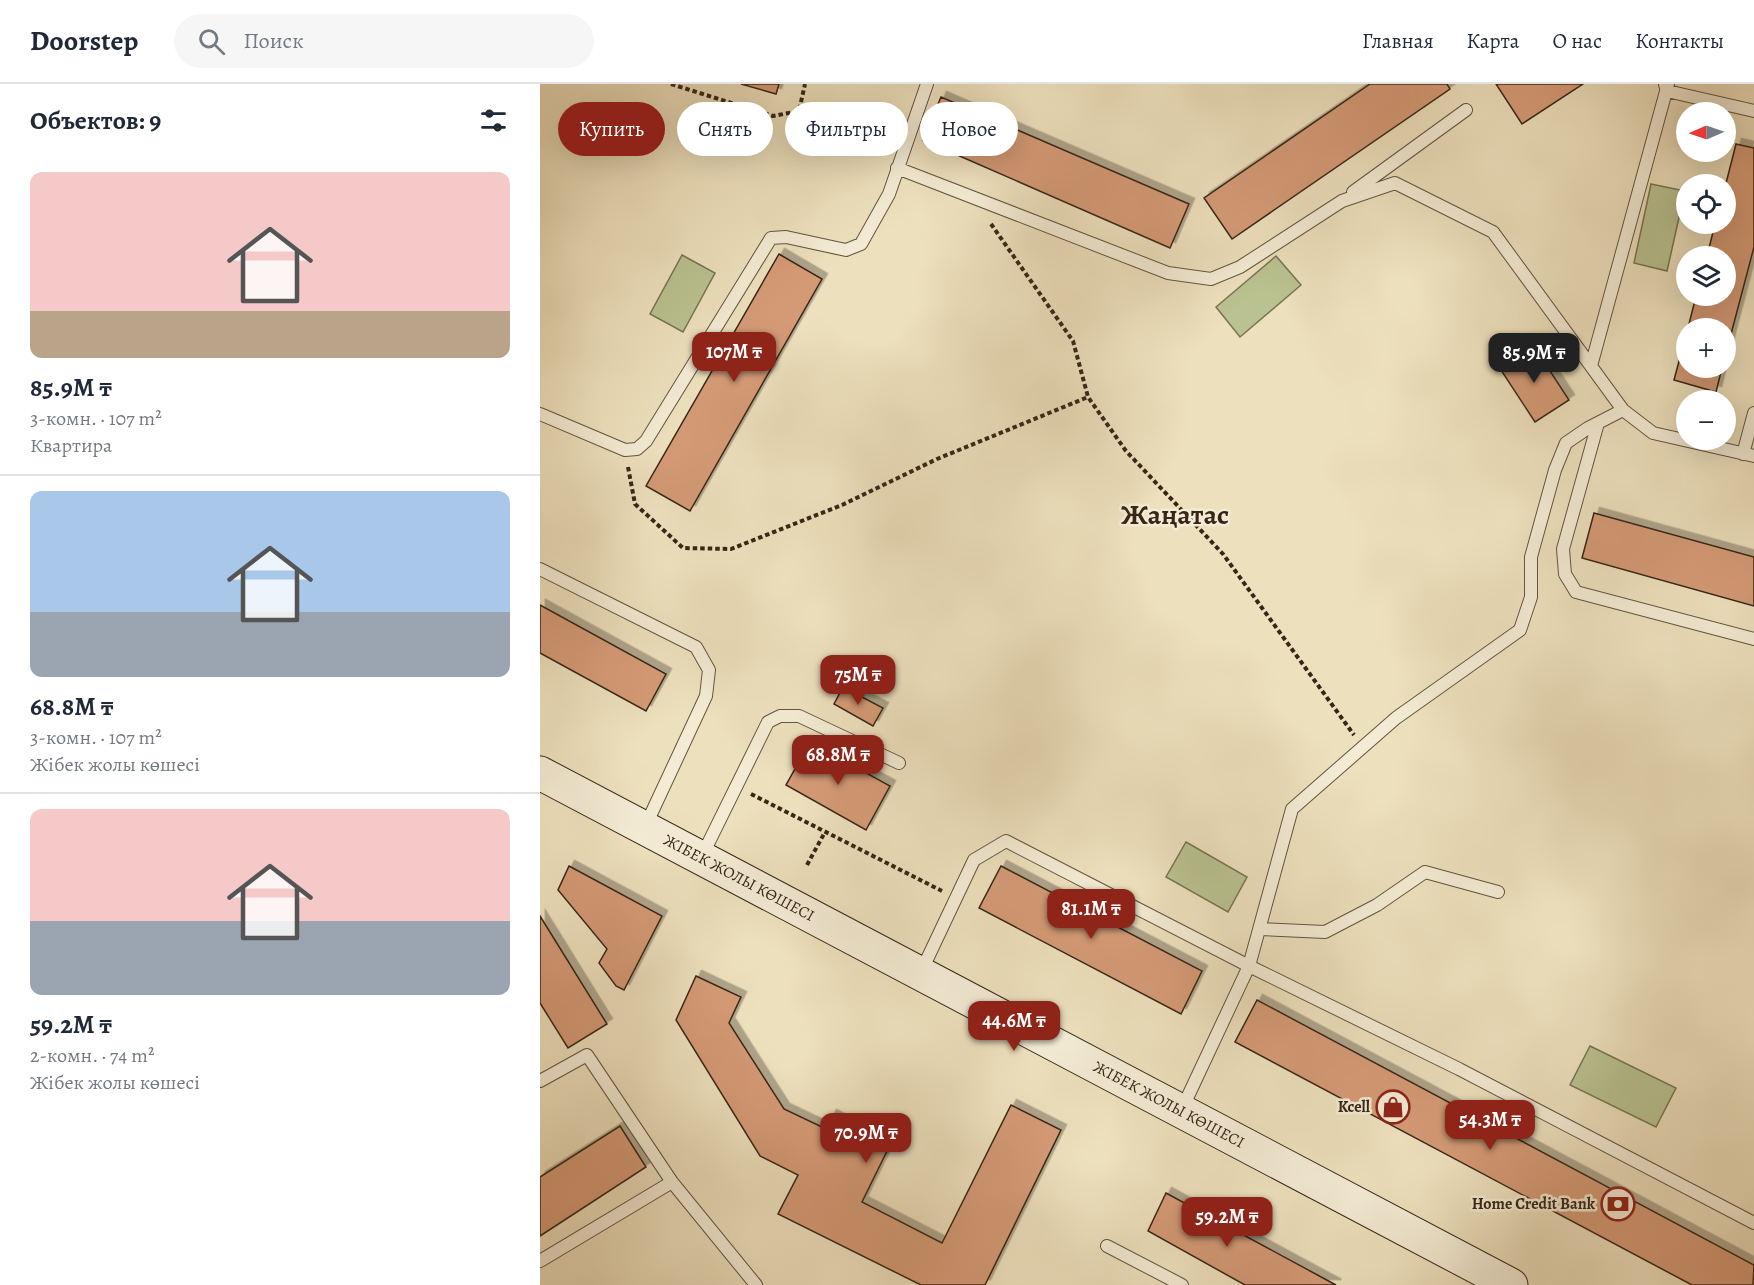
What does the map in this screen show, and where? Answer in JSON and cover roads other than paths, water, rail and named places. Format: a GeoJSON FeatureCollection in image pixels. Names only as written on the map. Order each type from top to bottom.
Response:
{"type":"FeatureCollection","features":[{"type":"Feature","properties":{"kind":"main road","name":"ЖІБЕК ЖОЛЫ КӨШЕСІ"},"geometry":{"type":"LineString","coordinates":[[540,773],[1511,1285]]}},
{"type":"Feature","properties":{"kind":"lane"},"geometry":{"type":"LineString","coordinates":[[540,414],[625,450],[637,449],[646,441],[771,238],[786,237],[846,249],[861,244],[889,194],[927,84]]}},
{"type":"Feature","properties":{"kind":"lane"},"geometry":{"type":"LineString","coordinates":[[1591,366],[1667,86],[1754,111]]}},
{"type":"Feature","properties":{"kind":"lane"},"geometry":{"type":"LineString","coordinates":[[897,168],[1168,273],[1211,279],[1240,267],[1341,201],[1466,110]]}},
{"type":"Feature","properties":{"kind":"lane"},"geometry":{"type":"LineString","coordinates":[[1341,201],[1395,183],[1494,232],[1623,410],[1653,433],[1749,455],[1754,413]]}},
{"type":"Feature","properties":{"kind":"lane"},"geometry":{"type":"LineString","coordinates":[[1181,1111],[1249,966],[1292,809],[1396,718],[1521,630],[1531,597],[1531,557],[1555,470],[1566,443],[1623,410]]}},
{"type":"Feature","properties":{"kind":"lane"},"geometry":{"type":"LineString","coordinates":[[1598,423],[1563,549],[1565,574],[1576,592],[1754,639]]}},
{"type":"Feature","properties":{"kind":"lane"},"geometry":{"type":"LineString","coordinates":[[540,569],[696,647],[709,670],[706,696],[645,828]]}},
{"type":"Feature","properties":{"kind":"lane"},"geometry":{"type":"LineString","coordinates":[[701,858],[768,722],[780,716],[799,716],[899,763]]}},
{"type":"Feature","properties":{"kind":"lane"},"geometry":{"type":"LineString","coordinates":[[921,974],[974,860],[1006,841],[1249,966],[1459,1069],[1754,1222]]}},
{"type":"Feature","properties":{"kind":"lane"},"geometry":{"type":"LineString","coordinates":[[1259,929],[1325,932],[1377,905],[1425,872],[1498,892]]}},
{"type":"Feature","properties":{"kind":"lane"},"geometry":{"type":"LineString","coordinates":[[540,1081],[587,1055],[672,1182],[756,1285]]}},
{"type":"Feature","properties":{"kind":"lane"},"geometry":{"type":"LineString","coordinates":[[540,1261],[672,1182]]}},
{"type":"Feature","properties":{"kind":"lane"},"geometry":{"type":"LineString","coordinates":[[1107,1246],[1182,1285]]}},
{"type":"Feature","properties":{"kind":"place","name":"Kcell"},"geometry":{"type":"Point","coordinates":[1393,1107]}},
{"type":"Feature","properties":{"kind":"place","name":"Home Credit Bank"},"geometry":{"type":"Point","coordinates":[1618,1204]}},
{"type":"Feature","properties":{"kind":"district","name":"Жаңатас"},"geometry":{"type":"Point","coordinates":[1175,515]}}]}
